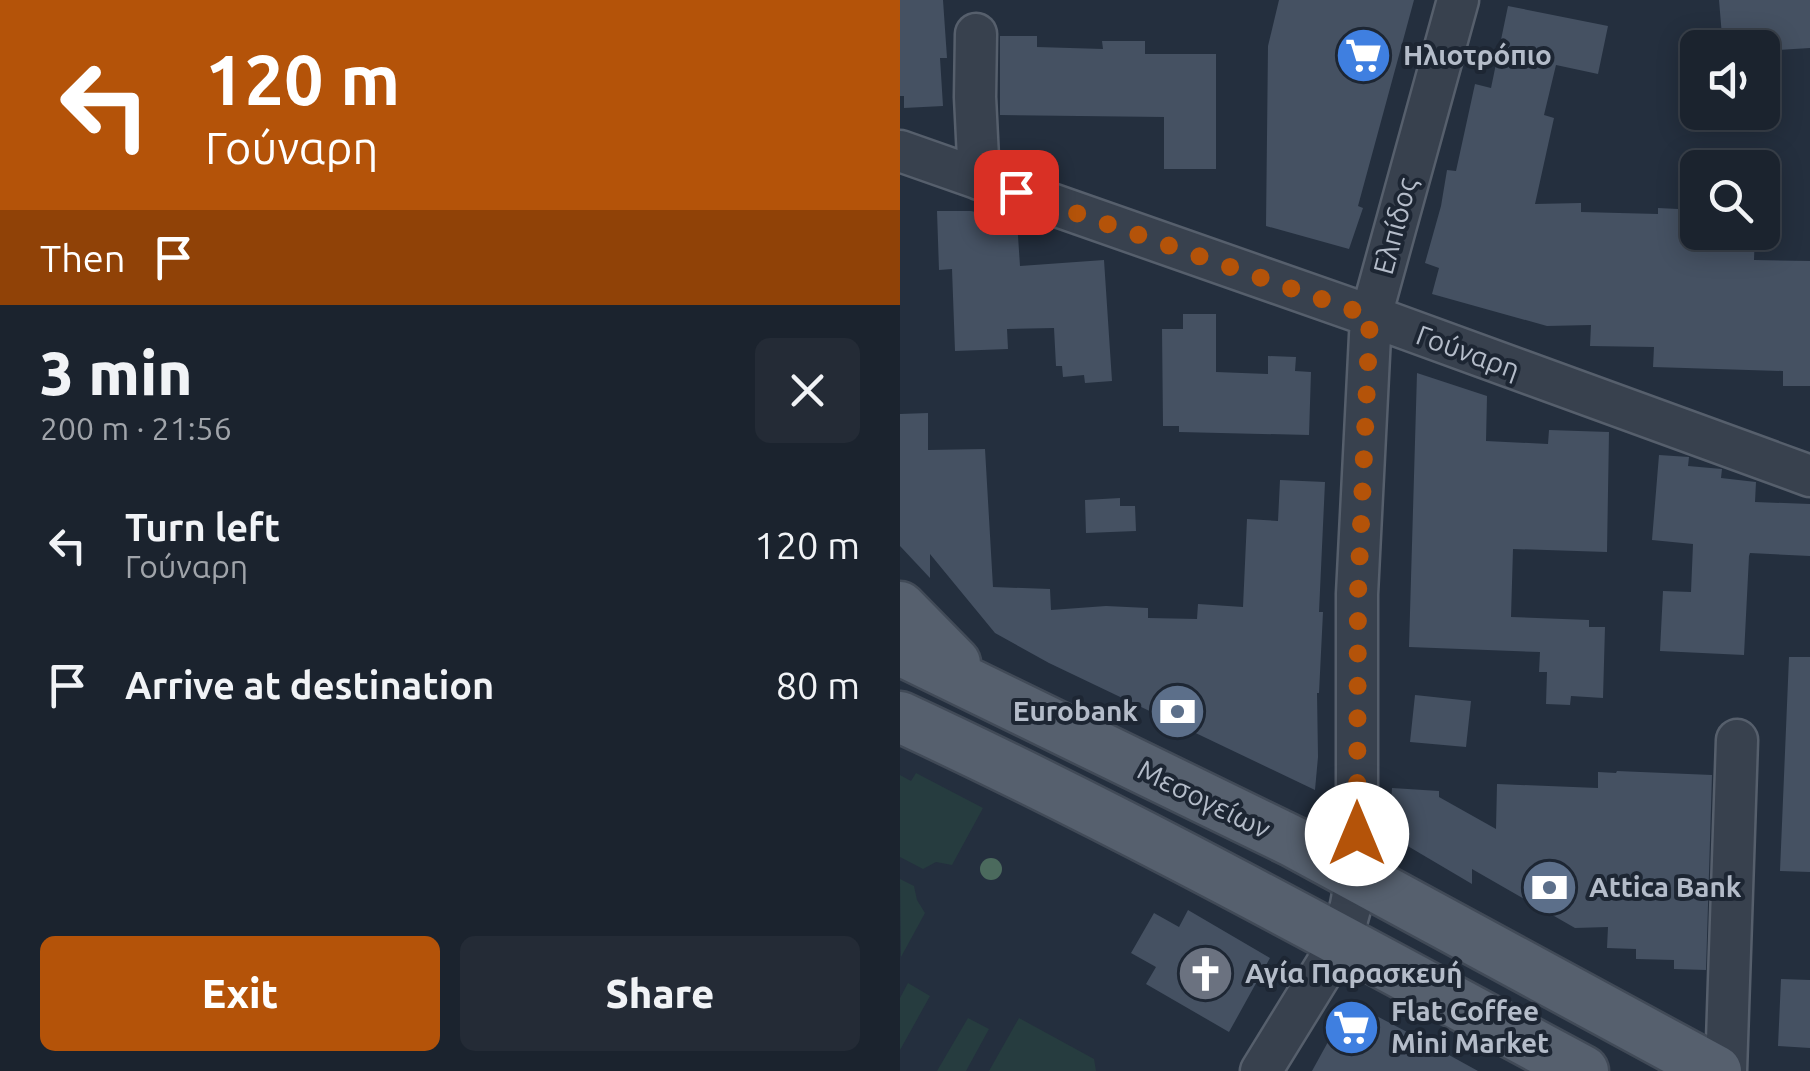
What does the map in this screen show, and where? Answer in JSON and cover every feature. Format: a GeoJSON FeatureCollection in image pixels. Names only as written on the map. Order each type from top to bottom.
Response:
{"type":"FeatureCollection","features":[{"type":"Feature","properties":{"kind":"main road"},"geometry":{"type":"LineString","coordinates":[[900,607],[988,694]]}},
{"type":"Feature","properties":{"kind":"main road","name":"Μεσογείων"},"geometry":{"type":"LineString","coordinates":[[900,650],[1294,842],[1716,1071]]}},
{"type":"Feature","properties":{"kind":"main road"},"geometry":{"type":"LineString","coordinates":[[900,717],[1010,768],[1583,1071]]}},
{"type":"Feature","properties":{"kind":"street","name":"Ελπίδος"},"geometry":{"type":"LineString","coordinates":[[1260,1071],[1341,941],[1351,905],[1356,877],[1358,594],[1370,316],[1458,0]]}},
{"type":"Feature","properties":{"kind":"street"},"geometry":{"type":"LineString","coordinates":[[976,34],[980,179]]}},
{"type":"Feature","properties":{"kind":"street","name":"Γούναρη"},"geometry":{"type":"LineString","coordinates":[[900,151],[1810,476]]}},
{"type":"Feature","properties":{"kind":"street"},"geometry":{"type":"LineString","coordinates":[[1726,1071],[1736,740]]}},
{"type":"Feature","properties":{"kind":"green space"},"geometry":{"type":"Polygon","coordinates":[[[916,773],[983,808],[952,865],[936,862],[923,869],[900,857],[900,775],[911,781],[916,773]]]}},
{"type":"Feature","properties":{"kind":"green space"},"geometry":{"type":"Polygon","coordinates":[[[900,879],[914,886],[925,913],[901,957],[900,879]]]}},
{"type":"Feature","properties":{"kind":"green space"},"geometry":{"type":"Polygon","coordinates":[[[908,983],[930,996],[900,1050],[900,998],[908,983]]]}},
{"type":"Feature","properties":{"kind":"green space"},"geometry":{"type":"Polygon","coordinates":[[[968,1018],[989,1029],[966,1071],[937,1071],[968,1018]]]}},
{"type":"Feature","properties":{"kind":"green space"},"geometry":{"type":"Polygon","coordinates":[[[1019,1018],[1094,1059],[1096,1071],[989,1071],[1019,1018]]]}},
{"type":"Feature","properties":{"kind":"building"},"geometry":{"type":"Polygon","coordinates":[[[900,0],[943,0],[947,58],[940,58],[943,106],[904,108],[904,96],[900,96],[900,0]]]}},
{"type":"Feature","properties":{"kind":"building"},"geometry":{"type":"Polygon","coordinates":[[[1279,0],[1414,0],[1358,206],[1363,208],[1349,249],[1266,226],[1268,46],[1279,0]]]}},
{"type":"Feature","properties":{"kind":"building"},"geometry":{"type":"Polygon","coordinates":[[[1719,0],[1810,0],[1810,48],[1780,50],[1780,30],[1722,30],[1719,0]]]}},
{"type":"Feature","properties":{"kind":"building"},"geometry":{"type":"Polygon","coordinates":[[[1508,6],[1608,26],[1598,74],[1556,65],[1544,115],[1554,118],[1535,204],[1581,203],[1581,212],[1658,214],[1658,208],[1680,209],[1680,250],[1754,250],[1754,260],[1810,261],[1810,386],[1783,386],[1783,371],[1653,367],[1654,347],[1590,346],[1591,325],[1547,326],[1432,294],[1439,268],[1425,263],[1447,170],[1456,171],[1475,84],[1491,88],[1508,6]]]}},
{"type":"Feature","properties":{"kind":"building"},"geometry":{"type":"Polygon","coordinates":[[[1000,36],[1037,36],[1037,47],[1103,49],[1102,41],[1145,41],[1145,54],[1216,54],[1216,169],[1164,169],[1164,117],[1000,115],[1000,36]]]}},
{"type":"Feature","properties":{"kind":"building"},"geometry":{"type":"Polygon","coordinates":[[[937,211],[971,211],[1017,221],[1020,266],[1104,260],[1112,381],[1085,383],[1084,375],[1063,377],[1062,366],[1056,366],[1054,328],[1007,329],[1008,349],[955,351],[952,269],[939,270],[937,211]]]}},
{"type":"Feature","properties":{"kind":"building"},"geometry":{"type":"Polygon","coordinates":[[[1183,314],[1216,314],[1216,372],[1268,374],[1268,356],[1296,357],[1295,371],[1311,372],[1309,435],[1179,432],[1179,426],[1163,426],[1162,329],[1183,329],[1183,314]]]}},
{"type":"Feature","properties":{"kind":"building"},"geometry":{"type":"Polygon","coordinates":[[[1417,373],[1487,396],[1486,441],[1548,444],[1549,430],[1609,432],[1607,552],[1513,549],[1511,617],[1589,620],[1589,627],[1605,627],[1603,698],[1571,696],[1570,705],[1546,704],[1547,672],[1539,672],[1540,652],[1409,647],[1417,373]]]}},
{"type":"Feature","properties":{"kind":"building"},"geometry":{"type":"Polygon","coordinates":[[[928,413],[928,450],[985,449],[993,587],[1050,589],[1051,610],[1148,608],[1148,618],[1197,619],[1198,604],[1243,607],[1247,519],[1278,521],[1280,480],[1325,482],[1315,790],[1049,663],[995,633],[930,554],[930,578],[900,546],[900,414],[928,413]]]}},
{"type":"Feature","properties":{"kind":"building"},"geometry":{"type":"Polygon","coordinates":[[[1659,455],[1689,457],[1688,466],[1722,469],[1721,478],[1756,482],[1755,502],[1810,504],[1810,556],[1750,553],[1744,655],[1660,651],[1663,591],[1691,592],[1693,544],[1652,540],[1659,455]]]}},
{"type":"Feature","properties":{"kind":"building"},"geometry":{"type":"Polygon","coordinates":[[[1120,498],[1120,506],[1135,506],[1136,531],[1086,533],[1085,500],[1120,498]]]}},
{"type":"Feature","properties":{"kind":"building"},"geometry":{"type":"Polygon","coordinates":[[[1789,657],[1810,657],[1810,872],[1780,871],[1789,657]]]}},
{"type":"Feature","properties":{"kind":"building"},"geometry":{"type":"Polygon","coordinates":[[[1415,695],[1471,701],[1466,747],[1410,742],[1415,695]]]}},
{"type":"Feature","properties":{"kind":"building"},"geometry":{"type":"Polygon","coordinates":[[[1598,772],[1712,775],[1706,970],[1674,969],[1674,960],[1636,959],[1636,949],[1607,948],[1608,927],[1575,928],[1472,869],[1472,884],[1389,835],[1392,788],[1439,791],[1439,797],[1496,829],[1497,784],[1598,788],[1598,772]]]}},
{"type":"Feature","properties":{"kind":"building","name":"Αγία Παρασκευή"},"geometry":{"type":"Polygon","coordinates":[[[1188,910],[1270,958],[1229,1032],[1146,984],[1156,967],[1131,953],[1154,913],[1179,927],[1188,910]]]}},
{"type":"Feature","properties":{"kind":"building"},"geometry":{"type":"Polygon","coordinates":[[[1781,979],[1810,980],[1810,1048],[1778,1046],[1781,979]]]}},
{"type":"Feature","properties":{"kind":"building"},"geometry":{"type":"Polygon","coordinates":[[[1350,1002],[1409,1033],[1478,1071],[1312,1071],[1350,1002]]]}},
{"type":"Feature","properties":{"kind":"place","name":"Ηλιοτρόπιο"},"geometry":{"type":"Point","coordinates":[1364,55]}},
{"type":"Feature","properties":{"kind":"place","name":"Eurobank"},"geometry":{"type":"Point","coordinates":[1177,711]}},
{"type":"Feature","properties":{"kind":"place","name":"Attica Bank"},"geometry":{"type":"Point","coordinates":[1550,887]}},
{"type":"Feature","properties":{"kind":"place","name":"Αγία Παρασκευή"},"geometry":{"type":"Point","coordinates":[1206,973]}},
{"type":"Feature","properties":{"kind":"place","name":"Flat Coffee Mini Market"},"geometry":{"type":"Point","coordinates":[1352,1027]}},
{"type":"Feature","properties":{"kind":"route"},"geometry":{"type":"LineString","coordinates":[[1016,192],[1370,316],[1358,594],[1357,834]]}}]}
